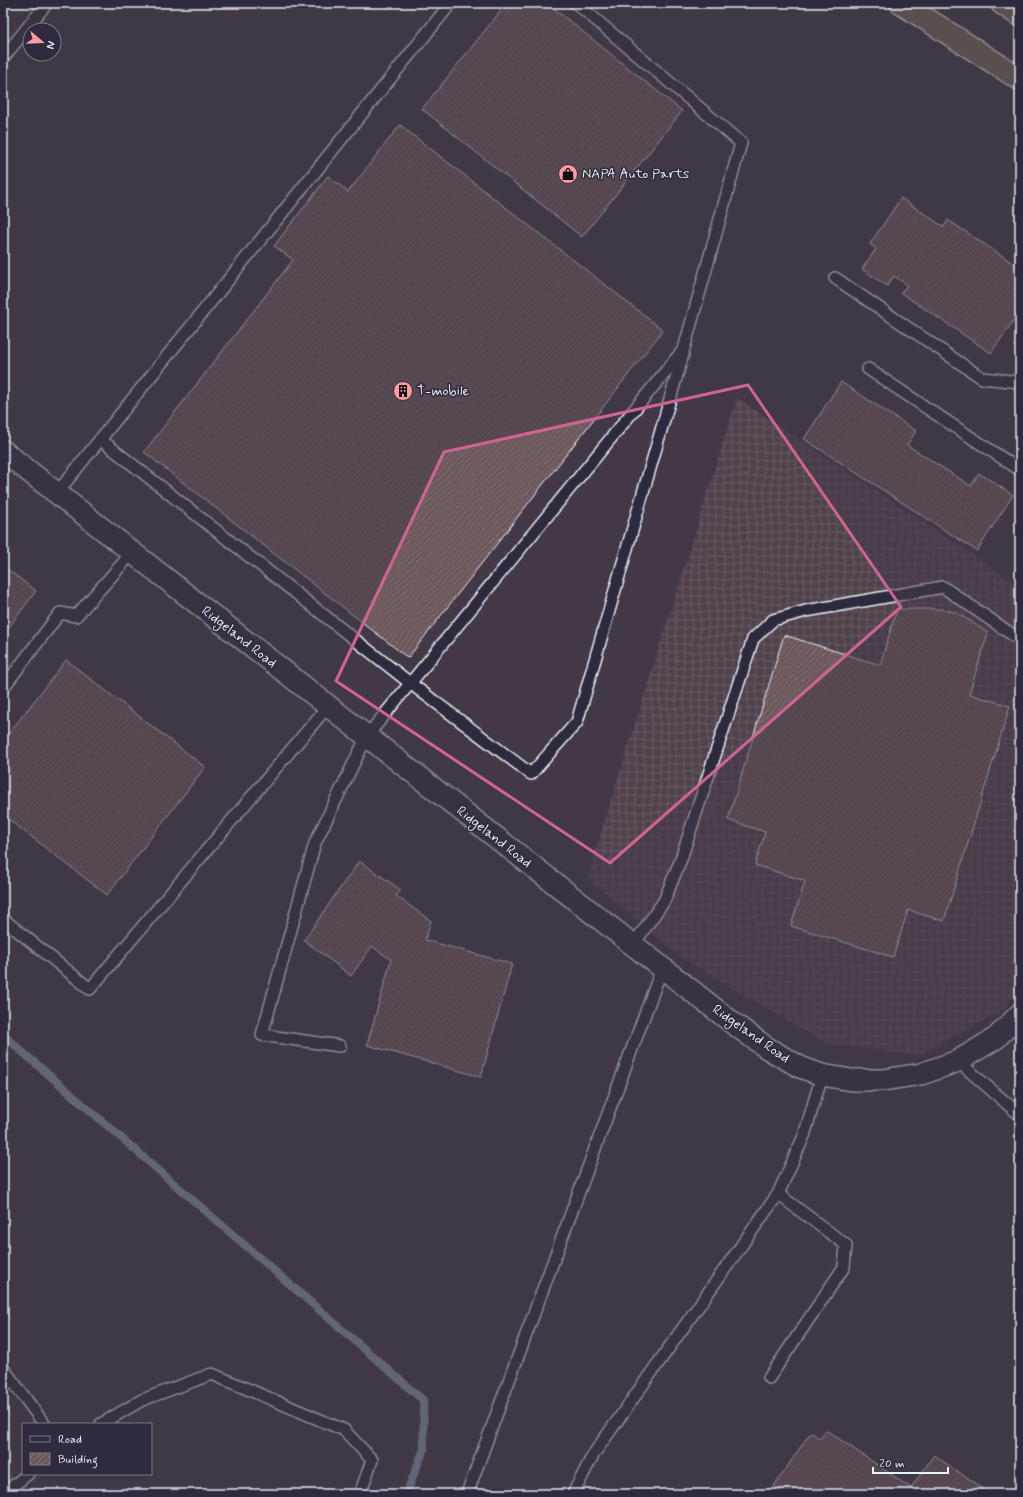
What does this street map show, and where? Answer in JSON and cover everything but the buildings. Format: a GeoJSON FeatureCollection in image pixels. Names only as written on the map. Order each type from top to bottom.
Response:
{"type":"FeatureCollection","features":[{"type":"Feature","properties":{"kind":"highway"},"geometry":{"type":"LineString","coordinates":[[894,3],[928,21]]}},
{"type":"Feature","properties":{"kind":"highway"},"geometry":{"type":"LineString","coordinates":[[901,3],[1020,79]]}},
{"type":"Feature","properties":{"kind":"highway"},"geometry":{"type":"LineString","coordinates":[[1002,3],[1020,15]]}},
{"type":"Feature","properties":{"kind":"street","name":"Ridgeland Road"},"geometry":{"type":"LineString","coordinates":[[3,451],[734,1024],[767,1048],[800,1067],[822,1075],[851,1080],[883,1080],[921,1074],[958,1061],[996,1038],[1020,1014]]}},
{"type":"Feature","properties":{"kind":"lane"},"geometry":{"type":"LineString","coordinates":[[3,58],[47,3]]}},
{"type":"Feature","properties":{"kind":"lane"},"geometry":{"type":"LineString","coordinates":[[56,493],[451,3]]}},
{"type":"Feature","properties":{"kind":"lane"},"geometry":{"type":"LineString","coordinates":[[100,439],[410,683],[531,774],[577,722],[684,349],[741,143],[576,3]]}},
{"type":"Feature","properties":{"kind":"lane"},"geometry":{"type":"LineString","coordinates":[[835,278],[982,378],[1020,382]]}},
{"type":"Feature","properties":{"kind":"lane"},"geometry":{"type":"LineString","coordinates":[[340,1046],[262,1036],[315,843],[367,736],[684,349]]}},
{"type":"Feature","properties":{"kind":"lane"},"geometry":{"type":"LineString","coordinates":[[868,369],[1020,470]]}},
{"type":"Feature","properties":{"kind":"lane"},"geometry":{"type":"LineString","coordinates":[[3,688],[60,613],[76,616],[132,553]]}},
{"type":"Feature","properties":{"kind":"lane"},"geometry":{"type":"LineString","coordinates":[[633,945],[664,901],[681,859],[753,639],[772,620],[806,611],[943,588],[1020,640]]}},
{"type":"Feature","properties":{"kind":"lane"},"geometry":{"type":"LineString","coordinates":[[3,919],[90,990],[328,706]]}},
{"type":"Feature","properties":{"kind":"lane"},"geometry":{"type":"LineString","coordinates":[[467,1494],[662,968]]}},
{"type":"Feature","properties":{"kind":"lane"},"geometry":{"type":"LineString","coordinates":[[958,1061],[1020,1115]]}},
{"type":"Feature","properties":{"kind":"lane"},"geometry":{"type":"LineString","coordinates":[[573,1494],[593,1455],[778,1194],[804,1136],[822,1075]]}},
{"type":"Feature","properties":{"kind":"lane"},"geometry":{"type":"LineString","coordinates":[[769,1378],[844,1267],[846,1245],[778,1194]]}},
{"type":"Feature","properties":{"kind":"lane"},"geometry":{"type":"LineString","coordinates":[[3,1368],[43,1423]]}},
{"type":"Feature","properties":{"kind":"lane"},"geometry":{"type":"LineString","coordinates":[[103,1423],[142,1400],[212,1374],[344,1430],[372,1460],[360,1494]]}},
{"type":"Feature","properties":{"kind":"lane"},"geometry":{"type":"LineString","coordinates":[[3,1494],[27,1475]]}},
{"type":"Feature","properties":{"kind":"highlighted area"},"geometry":{"type":"Polygon","coordinates":[[[748,385],[901,607],[610,863],[336,681],[444,452],[748,385]]]}},
{"type":"Feature","properties":{"kind":"shaded area"},"geometry":{"type":"Polygon","coordinates":[[[737,398],[1020,586],[1020,986],[1004,1010],[917,1056],[824,1043],[679,956],[587,878],[737,398]]]}},
{"type":"Feature","properties":{"kind":"waterway"},"geometry":{"type":"LineString","coordinates":[[3,1035],[423,1400],[424,1449],[406,1494]]}},
{"type":"Feature","properties":{"kind":"place","name":"NAPA Auto Parts"},"geometry":{"type":"Point","coordinates":[568,174]}},
{"type":"Feature","properties":{"kind":"place","name":"T-mobile"},"geometry":{"type":"Point","coordinates":[403,391]}}]}
